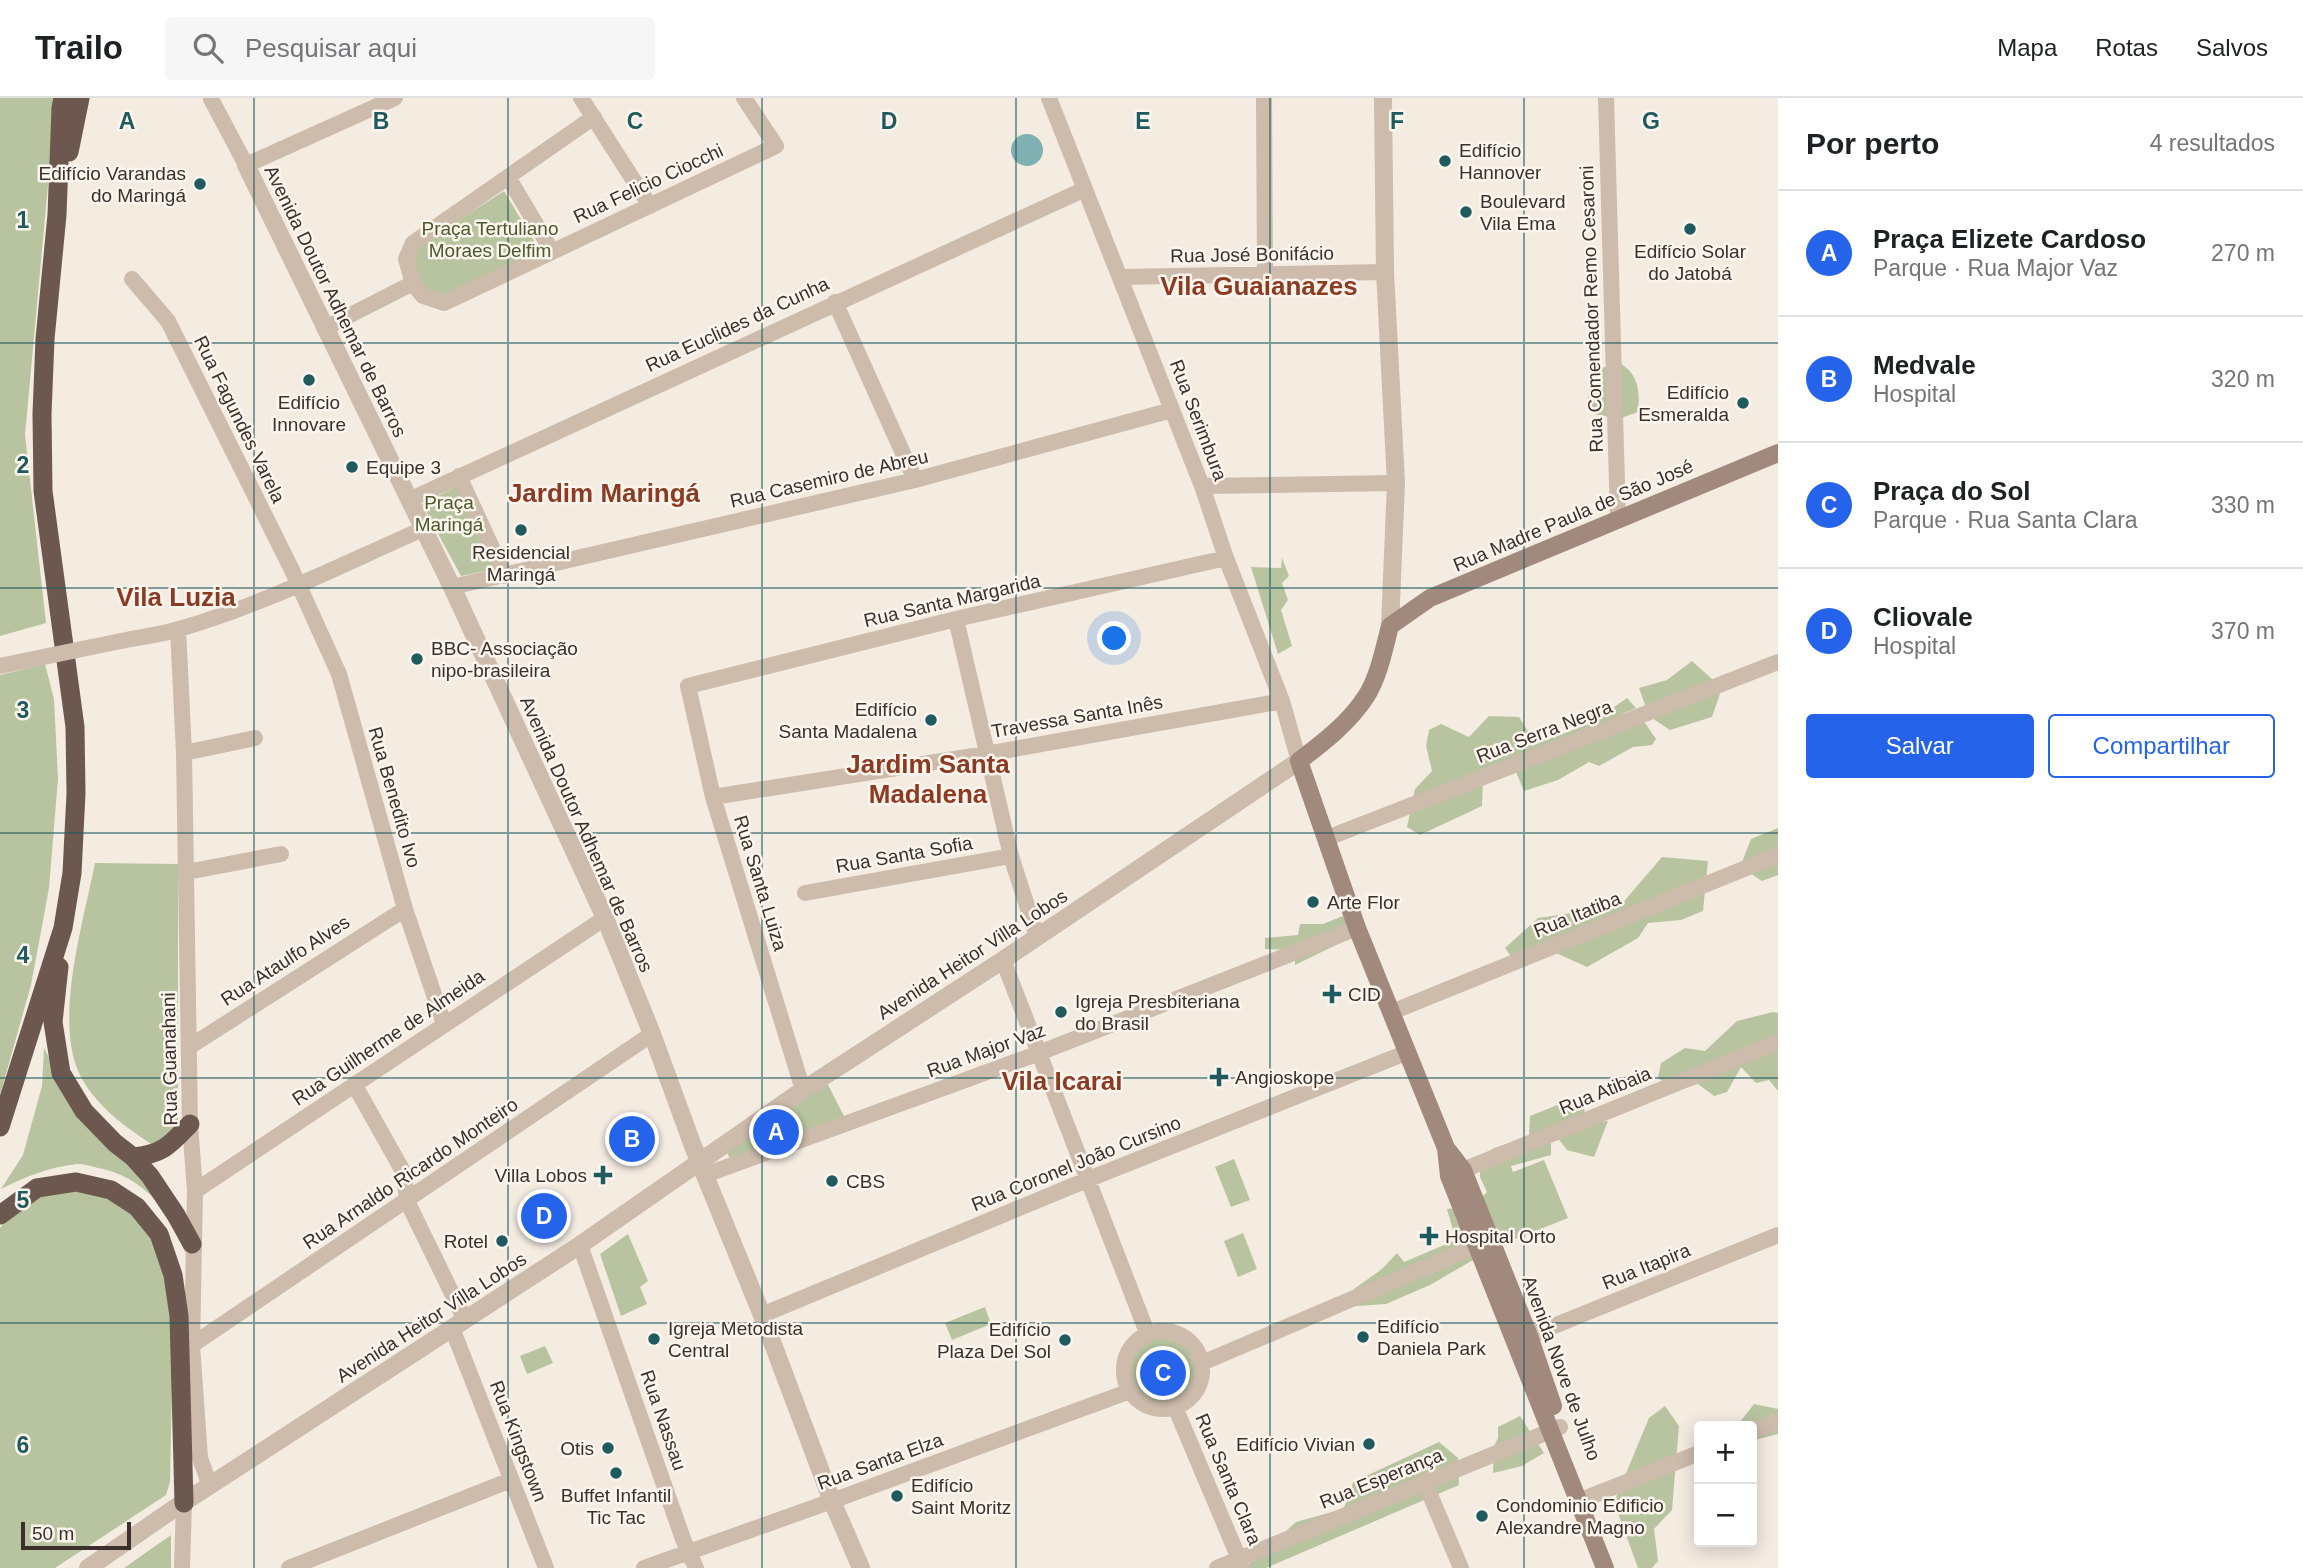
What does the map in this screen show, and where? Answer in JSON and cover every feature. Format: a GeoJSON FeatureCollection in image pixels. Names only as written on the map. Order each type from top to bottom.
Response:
{"type":"FeatureCollection","features":[{"type":"Feature","properties":{"kind":"highway"},"geometry":{"type":"LineString","coordinates":[[63,98],[57,215],[45,339],[43,491],[75,727],[76,793],[72,873],[53,1022],[61,1073],[84,1111],[115,1143],[133,1157],[165,1198],[192,1244]]}},
{"type":"Feature","properties":{"kind":"highway"},"geometry":{"type":"LineString","coordinates":[[57,215],[80,98]]}},
{"type":"Feature","properties":{"kind":"highway"},"geometry":{"type":"LineString","coordinates":[[0,1127],[63,928]]}},
{"type":"Feature","properties":{"kind":"highway"},"geometry":{"type":"LineString","coordinates":[[133,1157],[154,1155],[162,1151],[190,1124]]}},
{"type":"Feature","properties":{"kind":"highway"},"geometry":{"type":"LineString","coordinates":[[0,1215],[37,1188],[76,1182],[111,1190],[137,1207],[159,1234],[173,1275],[179,1316],[184,1503]]}},
{"type":"Feature","properties":{"kind":"main road","name":"Rua Madre Paula de São José"},"geometry":{"type":"LineString","coordinates":[[1390,626],[1430,598],[1778,453]]}},
{"type":"Feature","properties":{"kind":"main road","name":"Avenida Heitor Villa Lobos"},"geometry":{"type":"LineString","coordinates":[[1299,761],[1335,733],[1367,694],[1390,626]]}},
{"type":"Feature","properties":{"kind":"main road","name":"Avenida Nove de Julho"},"geometry":{"type":"LineString","coordinates":[[1299,761],[1357,928],[1456,1173],[1530,1336],[1556,1429]]}},
{"type":"Feature","properties":{"kind":"main road","name":"Avenida Nove de Julho"},"geometry":{"type":"LineString","coordinates":[[1456,1173],[1476,1246],[1584,1500],[1616,1568]]}},
{"type":"Feature","properties":{"kind":"main road","name":"Avenida Nove de Julho"},"geometry":{"type":"LineString","coordinates":[[1584,1500],[1605,1568]]}},
{"type":"Feature","properties":{"kind":"street"},"geometry":{"type":"LineString","coordinates":[[581,98],[650,206]]}},
{"type":"Feature","properties":{"kind":"street","name":"Rua Felicio Ciocchi"},"geometry":{"type":"LineString","coordinates":[[413,283],[423,296],[444,303],[776,146],[744,98]]}},
{"type":"Feature","properties":{"kind":"street","name":"Rua Serimbura"},"geometry":{"type":"LineString","coordinates":[[1049,98],[1202,486],[1226,558],[1283,701],[1299,761]]}},
{"type":"Feature","properties":{"kind":"street"},"geometry":{"type":"LineString","coordinates":[[1264,98],[1265,275]]}},
{"type":"Feature","properties":{"kind":"street","name":"Avenida Heitor Villa Lobos"},"geometry":{"type":"LineString","coordinates":[[1383,98],[1385,272],[1395,483],[1390,626]]}},
{"type":"Feature","properties":{"kind":"street","name":"Rua Comendador Remo Cesaroni"},"geometry":{"type":"LineString","coordinates":[[1606,98],[1618,519]]}},
{"type":"Feature","properties":{"kind":"street","name":"Avenida Doutor Adhemar de Barros"},"geometry":{"type":"LineString","coordinates":[[211,99],[246,165],[452,587],[604,918],[762,1315],[832,1501],[861,1568]]}},
{"type":"Feature","properties":{"kind":"street"},"geometry":{"type":"LineString","coordinates":[[246,165],[390,99]]}},
{"type":"Feature","properties":{"kind":"street"},"geometry":{"type":"LineString","coordinates":[[324,328],[413,283],[406,259],[413,243],[594,117]]}},
{"type":"Feature","properties":{"kind":"street"},"geometry":{"type":"LineString","coordinates":[[508,177],[551,251]]}},
{"type":"Feature","properties":{"kind":"street","name":"Rua Euclides da Cunha"},"geometry":{"type":"LineString","coordinates":[[409,500],[1085,189]]}},
{"type":"Feature","properties":{"kind":"street","name":"Rua José Bonifácio"},"geometry":{"type":"LineString","coordinates":[[1120,277],[1385,272]]}},
{"type":"Feature","properties":{"kind":"street","name":"Rua Fagundes Varela"},"geometry":{"type":"LineString","coordinates":[[132,279],[168,321],[298,585]]}},
{"type":"Feature","properties":{"kind":"street"},"geometry":{"type":"LineString","coordinates":[[835,302],[915,480]]}},
{"type":"Feature","properties":{"kind":"street","name":"Rua Casemiro de Abreu"},"geometry":{"type":"LineString","coordinates":[[452,587],[915,480],[1172,410]]}},
{"type":"Feature","properties":{"kind":"street"},"geometry":{"type":"LineString","coordinates":[[459,476],[505,576]]}},
{"type":"Feature","properties":{"kind":"street"},"geometry":{"type":"LineString","coordinates":[[1202,486],[1395,483]]}},
{"type":"Feature","properties":{"kind":"street"},"geometry":{"type":"LineString","coordinates":[[0,666],[178,629],[298,585],[423,529]]}},
{"type":"Feature","properties":{"kind":"street","name":"Rua Santa Margarida"},"geometry":{"type":"LineString","coordinates":[[688,686],[956,619],[1226,558]]}},
{"type":"Feature","properties":{"kind":"street","name":"Rua Benedito Ivo"},"geometry":{"type":"LineString","coordinates":[[298,585],[338,674],[405,909],[444,1024]]}},
{"type":"Feature","properties":{"kind":"street"},"geometry":{"type":"LineString","coordinates":[[956,619],[986,754],[1012,856],[1037,937]]}},
{"type":"Feature","properties":{"kind":"street","name":"Rua Guanahani"},"geometry":{"type":"LineString","coordinates":[[178,629],[187,872],[190,1124],[195,1191],[192,1345],[200,1458],[210,1486]]}},
{"type":"Feature","properties":{"kind":"street","name":"Rua Serra Negra"},"geometry":{"type":"LineString","coordinates":[[1327,841],[1335,835],[1778,662]]}},
{"type":"Feature","properties":{"kind":"street","name":"Rua Santa Luiza"},"geometry":{"type":"LineString","coordinates":[[688,686],[713,797],[803,1090]]}},
{"type":"Feature","properties":{"kind":"street","name":"Travessa Santa Inês"},"geometry":{"type":"LineString","coordinates":[[713,797],[986,754],[1283,701]]}},
{"type":"Feature","properties":{"kind":"street"},"geometry":{"type":"LineString","coordinates":[[184,753],[256,738]]}},
{"type":"Feature","properties":{"kind":"street","name":"Avenida Heitor Villa Lobos"},"geometry":{"type":"LineString","coordinates":[[88,1568],[580,1245],[702,1169],[803,1090],[1003,960],[1299,761]]}},
{"type":"Feature","properties":{"kind":"street"},"geometry":{"type":"LineString","coordinates":[[187,872],[281,854]]}},
{"type":"Feature","properties":{"kind":"street","name":"Rua Itatiba"},"geometry":{"type":"LineString","coordinates":[[1392,1012],[1778,855]]}},
{"type":"Feature","properties":{"kind":"street","name":"Rua Santa Sofia"},"geometry":{"type":"LineString","coordinates":[[804,893],[1012,856]]}},
{"type":"Feature","properties":{"kind":"street","name":"Rua Ataulfo Alves"},"geometry":{"type":"LineString","coordinates":[[189,1047],[405,909]]}},
{"type":"Feature","properties":{"kind":"street","name":"Rua Guilherme de Almeida"},"geometry":{"type":"LineString","coordinates":[[195,1191],[604,918]]}},
{"type":"Feature","properties":{"kind":"street","name":"Rua Major Vaz"},"geometry":{"type":"LineString","coordinates":[[702,1169],[1039,1053],[1357,928]]}},
{"type":"Feature","properties":{"kind":"street"},"geometry":{"type":"LineString","coordinates":[[1003,960],[1148,1335]]}},
{"type":"Feature","properties":{"kind":"street","name":"Rua Arnaldo Ricardo Monteiro"},"geometry":{"type":"LineString","coordinates":[[192,1345],[652,1034]]}},
{"type":"Feature","properties":{"kind":"street","name":"Rua Atibaia"},"geometry":{"type":"LineString","coordinates":[[1456,1173],[1778,1042]]}},
{"type":"Feature","properties":{"kind":"street","name":"Rua Coronel João Cursino"},"geometry":{"type":"LineString","coordinates":[[762,1315],[1089,1179],[1408,1052]]}},
{"type":"Feature","properties":{"kind":"street","name":"Rua Kingstown"},"geometry":{"type":"LineString","coordinates":[[354,1084],[404,1173],[407,1201],[459,1324],[511,1480],[546,1568]]}},
{"type":"Feature","properties":{"kind":"street","name":"Rua Itapira"},"geometry":{"type":"LineString","coordinates":[[1530,1336],[1778,1235]]}},
{"type":"Feature","properties":{"kind":"street","name":"Rua Nassau"},"geometry":{"type":"LineString","coordinates":[[580,1245],[696,1568]]}},
{"type":"Feature","properties":{"kind":"street"},"geometry":{"type":"LineString","coordinates":[[1202,1363],[1476,1246]]}},
{"type":"Feature","properties":{"kind":"street"},"geometry":{"type":"LineString","coordinates":[[1159,1332],[1182,1336],[1191,1343],[1202,1363],[1199,1386],[1184,1404],[1175,1407],[1149,1407],[1130,1391],[1125,1379],[1125,1365],[1129,1353],[1137,1342],[1159,1332]]}},
{"type":"Feature","properties":{"kind":"street","name":"Rua Santa Elza"},"geometry":{"type":"LineString","coordinates":[[644,1568],[1130,1391]]}},
{"type":"Feature","properties":{"kind":"street","name":"Rua Santa Clara"},"geometry":{"type":"LineString","coordinates":[[1175,1407],[1241,1564]]}},
{"type":"Feature","properties":{"kind":"street"},"geometry":{"type":"LineString","coordinates":[[1757,1430],[1778,1421]]}},
{"type":"Feature","properties":{"kind":"street","name":"Rua Esperança"},"geometry":{"type":"LineString","coordinates":[[1217,1568],[1241,1564],[1556,1429]]}},
{"type":"Feature","properties":{"kind":"street"},"geometry":{"type":"LineString","coordinates":[[1584,1500],[1694,1455]]}},
{"type":"Feature","properties":{"kind":"street"},"geometry":{"type":"LineString","coordinates":[[289,1568],[511,1480]]}},
{"type":"Feature","properties":{"kind":"street"},"geometry":{"type":"LineString","coordinates":[[1425,1483],[1461,1568]]}},
{"type":"Feature","properties":{"kind":"street"},"geometry":{"type":"LineString","coordinates":[[182,1568],[184,1503]]}},
{"type":"Feature","properties":{"kind":"green space"},"geometry":{"type":"Polygon","coordinates":[[[0,98],[56,98],[25,435],[46,623],[0,636],[0,98]]]}},
{"type":"Feature","properties":{"kind":"green space","name":"Praça Tertuliano Moraes Delfim"},"geometry":{"type":"Polygon","coordinates":[[[504,191],[540,251],[444,298],[426,291],[417,279],[413,263],[419,246],[504,191]]]}},
{"type":"Feature","properties":{"kind":"green space"},"geometry":{"type":"Polygon","coordinates":[[[1620,363],[1635,378],[1639,397],[1638,412],[1618,419],[1595,414],[1588,402],[1590,371],[1620,363]]]}},
{"type":"Feature","properties":{"kind":"green space","name":"Praça Maringá"},"geometry":{"type":"Polygon","coordinates":[[[458,486],[495,569],[461,576],[422,504],[458,486]]]}},
{"type":"Feature","properties":{"kind":"green space"},"geometry":{"type":"Polygon","coordinates":[[[1282,558],[1289,576],[1282,583],[1288,600],[1281,610],[1292,646],[1278,654],[1251,567],[1281,568],[1282,558]]]}},
{"type":"Feature","properties":{"kind":"green space"},"geometry":{"type":"Polygon","coordinates":[[[1692,661],[1722,688],[1712,717],[1670,730],[1649,716],[1639,688],[1667,680],[1692,661]]]}},
{"type":"Feature","properties":{"kind":"green space"},"geometry":{"type":"Polygon","coordinates":[[[45,664],[54,699],[58,779],[49,888],[31,985],[0,1095],[0,675],[45,664]]]}},
{"type":"Feature","properties":{"kind":"green space"},"geometry":{"type":"Polygon","coordinates":[[[1627,698],[1636,708],[1622,714],[1625,722],[1645,723],[1656,739],[1652,745],[1633,747],[1599,766],[1589,762],[1558,780],[1524,791],[1513,765],[1483,779],[1482,806],[1420,835],[1407,827],[1415,789],[1432,771],[1426,746],[1429,730],[1441,724],[1469,737],[1489,716],[1519,717],[1536,744],[1591,723],[1627,698]]]}},
{"type":"Feature","properties":{"kind":"green space"},"geometry":{"type":"Polygon","coordinates":[[[1778,828],[1778,875],[1762,881],[1748,872],[1742,862],[1751,839],[1778,828]]]}},
{"type":"Feature","properties":{"kind":"green space"},"geometry":{"type":"Polygon","coordinates":[[[1662,857],[1708,861],[1703,911],[1681,920],[1648,923],[1638,938],[1587,967],[1556,953],[1520,968],[1505,948],[1538,918],[1620,906],[1662,857]]]}},
{"type":"Feature","properties":{"kind":"green space"},"geometry":{"type":"Polygon","coordinates":[[[95,863],[178,864],[178,1134],[153,1145],[122,1123],[94,1096],[80,1075],[72,1053],[69,1027],[73,970],[95,863]]]}},
{"type":"Feature","properties":{"kind":"green space"},"geometry":{"type":"Polygon","coordinates":[[[1343,916],[1349,921],[1340,943],[1295,965],[1295,950],[1265,949],[1265,938],[1298,935],[1300,924],[1323,924],[1343,916]]]}},
{"type":"Feature","properties":{"kind":"green space"},"geometry":{"type":"Polygon","coordinates":[[[1778,1013],[1778,1091],[1769,1080],[1756,1083],[1741,1067],[1727,1092],[1714,1096],[1698,1084],[1676,1090],[1658,1078],[1661,1063],[1685,1048],[1705,1051],[1737,1021],[1778,1013]]]}},
{"type":"Feature","properties":{"kind":"green space"},"geometry":{"type":"Polygon","coordinates":[[[44,1048],[71,1100],[133,1161],[184,1237],[185,1253],[172,1223],[153,1198],[141,1187],[114,1172],[82,1164],[67,1165],[38,1173],[1,1189],[23,1155],[42,1086],[44,1048]]]}},
{"type":"Feature","properties":{"kind":"green space"},"geometry":{"type":"Polygon","coordinates":[[[824,1077],[845,1118],[730,1160],[725,1146],[824,1077]]]}},
{"type":"Feature","properties":{"kind":"green space"},"geometry":{"type":"Polygon","coordinates":[[[1585,1094],[1584,1125],[1608,1121],[1594,1157],[1567,1150],[1551,1129],[1551,1155],[1511,1166],[1513,1172],[1544,1160],[1568,1218],[1513,1240],[1511,1236],[1508,1241],[1480,1235],[1473,1260],[1430,1285],[1386,1304],[1356,1306],[1354,1289],[1382,1269],[1397,1253],[1404,1262],[1456,1240],[1447,1209],[1472,1207],[1487,1192],[1480,1177],[1480,1158],[1494,1148],[1529,1137],[1530,1116],[1585,1094]]]}},
{"type":"Feature","properties":{"kind":"green space"},"geometry":{"type":"Polygon","coordinates":[[[1234,1159],[1250,1200],[1231,1207],[1215,1167],[1234,1159]]]}},
{"type":"Feature","properties":{"kind":"green space"},"geometry":{"type":"Polygon","coordinates":[[[76,1189],[95,1191],[138,1217],[162,1255],[173,1330],[170,1482],[166,1495],[55,1568],[0,1568],[0,1228],[8,1218],[45,1193],[76,1189]]]}},
{"type":"Feature","properties":{"kind":"green space"},"geometry":{"type":"Polygon","coordinates":[[[1243,1233],[1257,1269],[1238,1277],[1224,1241],[1243,1233]]]}},
{"type":"Feature","properties":{"kind":"green space"},"geometry":{"type":"Polygon","coordinates":[[[628,1234],[648,1281],[640,1287],[647,1304],[621,1316],[600,1254],[628,1234]]]}},
{"type":"Feature","properties":{"kind":"green space"},"geometry":{"type":"Polygon","coordinates":[[[985,1307],[991,1324],[952,1340],[945,1323],[985,1307]]]}},
{"type":"Feature","properties":{"kind":"green space"},"geometry":{"type":"Polygon","coordinates":[[[1164,1337],[1187,1347],[1197,1370],[1187,1393],[1164,1403],[1141,1393],[1131,1370],[1141,1347],[1164,1337]]]}},
{"type":"Feature","properties":{"kind":"green space"},"geometry":{"type":"Polygon","coordinates":[[[545,1346],[553,1363],[527,1374],[520,1356],[545,1346]]]}},
{"type":"Feature","properties":{"kind":"green space"},"geometry":{"type":"Polygon","coordinates":[[[1754,1404],[1778,1409],[1778,1434],[1757,1439],[1757,1421],[1741,1421],[1754,1404]]]}},
{"type":"Feature","properties":{"kind":"green space"},"geometry":{"type":"Polygon","coordinates":[[[1665,1406],[1679,1426],[1672,1510],[1654,1529],[1658,1561],[1652,1568],[1638,1568],[1614,1502],[1649,1418],[1665,1406]]]}},
{"type":"Feature","properties":{"kind":"green space"},"geometry":{"type":"Polygon","coordinates":[[[1520,1416],[1544,1453],[1522,1466],[1493,1473],[1498,1427],[1520,1416]]]}},
{"type":"Feature","properties":{"kind":"green space"},"geometry":{"type":"Polygon","coordinates":[[[1439,1442],[1458,1458],[1459,1485],[1266,1568],[1245,1568],[1296,1522],[1343,1509],[1353,1482],[1439,1442]]]}},
{"type":"Feature","properties":{"kind":"green space"},"geometry":{"type":"Polygon","coordinates":[[[171,1535],[171,1568],[124,1568],[171,1535]]]}},
{"type":"Feature","properties":{"kind":"water"},"geometry":{"type":"Polygon","coordinates":[[[1027,134],[1038,139],[1043,150],[1038,161],[1027,166],[1016,161],[1011,150],[1016,139],[1027,134]]]}},
{"type":"Feature","properties":{"kind":"place","name":"Edifício Hannover"},"geometry":{"type":"Point","coordinates":[1445,161]}},
{"type":"Feature","properties":{"kind":"place","name":"Edifício Varandas do Maringá"},"geometry":{"type":"Point","coordinates":[200,184]}},
{"type":"Feature","properties":{"kind":"place","name":"Boulevard Vila Ema"},"geometry":{"type":"Point","coordinates":[1466,212]}},
{"type":"Feature","properties":{"kind":"place","name":"Edifício Solar do Jatobá"},"geometry":{"type":"Point","coordinates":[1690,229]}},
{"type":"Feature","properties":{"kind":"place","name":"Edifício Innovare"},"geometry":{"type":"Point","coordinates":[309,380]}},
{"type":"Feature","properties":{"kind":"place","name":"Edifício Esmeralda"},"geometry":{"type":"Point","coordinates":[1743,403]}},
{"type":"Feature","properties":{"kind":"place","name":"Equipe 3"},"geometry":{"type":"Point","coordinates":[352,467]}},
{"type":"Feature","properties":{"kind":"place","name":"Residencial Maringá"},"geometry":{"type":"Point","coordinates":[521,530]}},
{"type":"Feature","properties":{"kind":"place","name":"BBC- Associação nipo-brasileira"},"geometry":{"type":"Point","coordinates":[417,659]}},
{"type":"Feature","properties":{"kind":"place","name":"Edifício Santa Madalena"},"geometry":{"type":"Point","coordinates":[931,720]}},
{"type":"Feature","properties":{"kind":"place","name":"Arte Flor"},"geometry":{"type":"Point","coordinates":[1313,902]}},
{"type":"Feature","properties":{"kind":"place","name":"CID"},"geometry":{"type":"Point","coordinates":[1332,994]}},
{"type":"Feature","properties":{"kind":"place","name":"Igreja Presbiteriana do Brasil"},"geometry":{"type":"Point","coordinates":[1061,1012]}},
{"type":"Feature","properties":{"kind":"place","name":"Angioskope"},"geometry":{"type":"Point","coordinates":[1219,1077]}},
{"type":"Feature","properties":{"kind":"place","name":"Praça Elizete Cardoso"},"geometry":{"type":"Point","coordinates":[776,1132]}},
{"type":"Feature","properties":{"kind":"place","name":"Medvale"},"geometry":{"type":"Point","coordinates":[632,1139]}},
{"type":"Feature","properties":{"kind":"place","name":"Villa Lobos"},"geometry":{"type":"Point","coordinates":[603,1175]}},
{"type":"Feature","properties":{"kind":"place","name":"CBS"},"geometry":{"type":"Point","coordinates":[832,1181]}},
{"type":"Feature","properties":{"kind":"place","name":"Cliovale"},"geometry":{"type":"Point","coordinates":[544,1216]}},
{"type":"Feature","properties":{"kind":"place","name":"Hospital Orto"},"geometry":{"type":"Point","coordinates":[1429,1236]}},
{"type":"Feature","properties":{"kind":"place","name":"Rotel"},"geometry":{"type":"Point","coordinates":[502,1241]}},
{"type":"Feature","properties":{"kind":"place","name":"Edifício Daniela Park"},"geometry":{"type":"Point","coordinates":[1363,1337]}},
{"type":"Feature","properties":{"kind":"place","name":"Igreja Metodista Central"},"geometry":{"type":"Point","coordinates":[654,1339]}},
{"type":"Feature","properties":{"kind":"place","name":"Edifício Plaza Del Sol"},"geometry":{"type":"Point","coordinates":[1065,1340]}},
{"type":"Feature","properties":{"kind":"place","name":"Praça do Sol"},"geometry":{"type":"Point","coordinates":[1163,1373]}},
{"type":"Feature","properties":{"kind":"place","name":"Edifício Vivian"},"geometry":{"type":"Point","coordinates":[1369,1444]}},
{"type":"Feature","properties":{"kind":"place","name":"Otis"},"geometry":{"type":"Point","coordinates":[608,1448]}},
{"type":"Feature","properties":{"kind":"place","name":"Buffet Infantil Tic Tac"},"geometry":{"type":"Point","coordinates":[616,1473]}},
{"type":"Feature","properties":{"kind":"place","name":"Edifício Saint Moritz"},"geometry":{"type":"Point","coordinates":[897,1496]}},
{"type":"Feature","properties":{"kind":"place","name":"Condominio Edificio Alexandre Magno"},"geometry":{"type":"Point","coordinates":[1482,1516]}},
{"type":"Feature","properties":{"kind":"district","name":"Vila Guaianazes"},"geometry":{"type":"Point","coordinates":[1259,286]}},
{"type":"Feature","properties":{"kind":"district","name":"Jardim Maringá"},"geometry":{"type":"Point","coordinates":[604,493]}},
{"type":"Feature","properties":{"kind":"district","name":"Vila Luzia"},"geometry":{"type":"Point","coordinates":[176,597]}},
{"type":"Feature","properties":{"kind":"district","name":"Jardim Santa Madalena"},"geometry":{"type":"Point","coordinates":[928,779]}},
{"type":"Feature","properties":{"kind":"district","name":"Vila Icarai"},"geometry":{"type":"Point","coordinates":[1062,1081]}}]}
